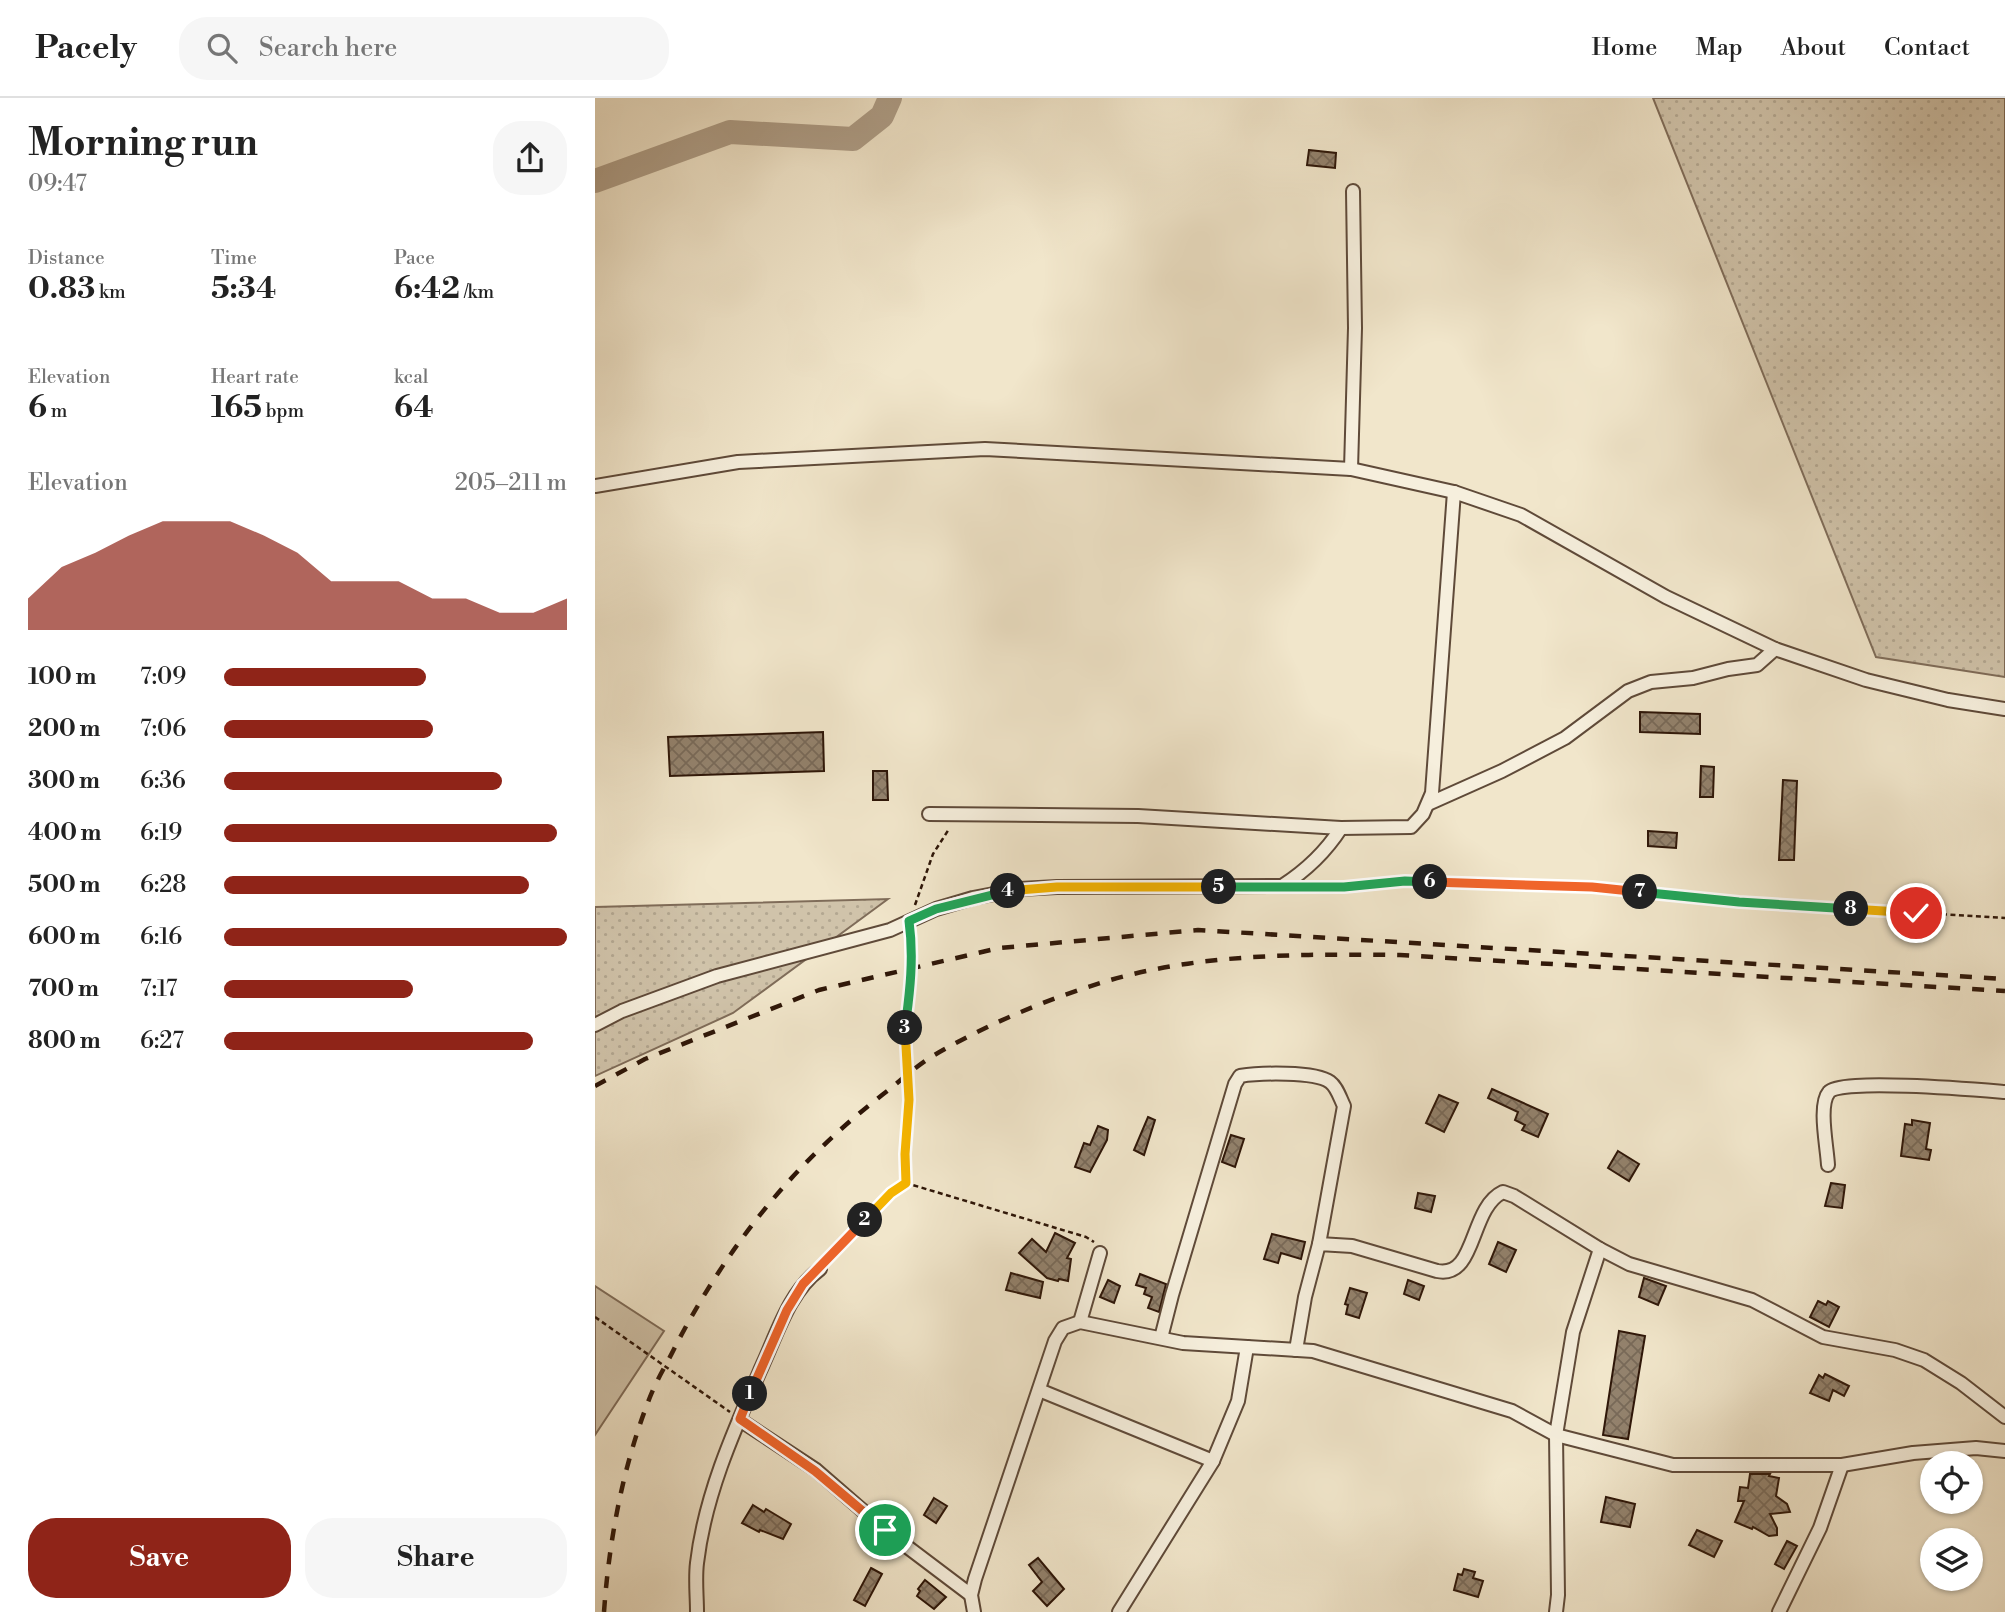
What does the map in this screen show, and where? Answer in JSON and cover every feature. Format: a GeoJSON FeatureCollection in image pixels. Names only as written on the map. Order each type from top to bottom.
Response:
{"type":"FeatureCollection","features":[{"type":"Feature","properties":{"kind":"street"},"geometry":{"type":"LineString","coordinates":[[1351,469],[1355,328],[1353,191]]}},
{"type":"Feature","properties":{"kind":"street"},"geometry":{"type":"LineString","coordinates":[[595,486],[738,462],[985,449],[1351,469],[1454,492],[1521,515],[1667,597],[1775,649],[1865,680],[1948,700],[2005,709]]}},
{"type":"Feature","properties":{"kind":"street"},"geometry":{"type":"LineString","coordinates":[[929,814],[1138,816],[1341,828],[1411,827],[1417,823],[1432,793],[1454,492]]}},
{"type":"Feature","properties":{"kind":"street"},"geometry":{"type":"LineString","coordinates":[[1428,804],[1454,794],[1565,738],[1628,691],[1651,682],[1693,678],[1757,665],[1775,649]]}},
{"type":"Feature","properties":{"kind":"street"},"geometry":{"type":"LineString","coordinates":[[595,1025],[622,1011],[717,976],[890,930],[936,909],[973,898],[1020,889],[1282,886],[1304,872],[1328,849],[1341,828]]}},
{"type":"Feature","properties":{"kind":"street"},"geometry":{"type":"LineString","coordinates":[[1161,1338],[1235,1084],[1240,1076],[1313,1076],[1330,1082],[1344,1106],[1319,1244],[1305,1297],[1296,1350]]}},
{"type":"Feature","properties":{"kind":"street"},"geometry":{"type":"LineString","coordinates":[[1828,1165],[1822,1110],[1827,1093],[1833,1088],[1861,1085],[2005,1092]]}},
{"type":"Feature","properties":{"kind":"street"},"geometry":{"type":"LineString","coordinates":[[1319,1244],[1352,1246],[1437,1270],[1455,1270],[1463,1262],[1477,1224],[1494,1196],[1503,1192],[1629,1264],[1752,1300],[1823,1336],[1895,1350],[1924,1360],[1961,1382],[2005,1417]]}},
{"type":"Feature","properties":{"kind":"street"},"geometry":{"type":"LineString","coordinates":[[1556,1612],[1556,1435],[1573,1332],[1599,1249]]}},
{"type":"Feature","properties":{"kind":"street"},"geometry":{"type":"LineString","coordinates":[[1080,1322],[1100,1253]]}},
{"type":"Feature","properties":{"kind":"street"},"geometry":{"type":"LineString","coordinates":[[697,1612],[697,1565],[710,1500],[740,1419],[787,1310],[803,1284],[820,1269]]}},
{"type":"Feature","properties":{"kind":"street"},"geometry":{"type":"LineString","coordinates":[[740,1419],[815,1471],[971,1605],[1055,1342],[1063,1328],[1080,1322],[1183,1343],[1313,1351],[1512,1410],[1556,1435],[1673,1465],[1842,1465],[1913,1453],[1976,1448],[2005,1451]]}},
{"type":"Feature","properties":{"kind":"street"},"geometry":{"type":"LineString","coordinates":[[1119,1612],[1213,1461],[1238,1401],[1247,1347]]}},
{"type":"Feature","properties":{"kind":"street"},"geometry":{"type":"LineString","coordinates":[[1039,1390],[1213,1461]]}},
{"type":"Feature","properties":{"kind":"street"},"geometry":{"type":"LineString","coordinates":[[1779,1612],[1820,1528],[1842,1465]]}},
{"type":"Feature","properties":{"kind":"path"},"geometry":{"type":"LineString","coordinates":[[906,1183],[909,1100],[905,1031],[911,986],[912,941],[909,921],[933,854],[961,814]]}},
{"type":"Feature","properties":{"kind":"path"},"geometry":{"type":"LineString","coordinates":[[1282,886],[1344,887],[1405,881],[1592,887],[1739,902],[2005,918]]}},
{"type":"Feature","properties":{"kind":"path"},"geometry":{"type":"LineString","coordinates":[[906,1183],[1086,1237],[1097,1243],[1100,1253]]}},
{"type":"Feature","properties":{"kind":"path"},"geometry":{"type":"LineString","coordinates":[[820,1269],[891,1193],[906,1183]]}},
{"type":"Feature","properties":{"kind":"path"},"geometry":{"type":"LineString","coordinates":[[595,1317],[740,1419]]}},
{"type":"Feature","properties":{"kind":"shaded area"},"geometry":{"type":"Polygon","coordinates":[[[1653,98],[2005,98],[2005,677],[1876,657],[1653,98]]]}},
{"type":"Feature","properties":{"kind":"shaded area"},"geometry":{"type":"Polygon","coordinates":[[[888,899],[733,1013],[595,1076],[595,907],[888,899]]]}},
{"type":"Feature","properties":{"kind":"shaded area"},"geometry":{"type":"Polygon","coordinates":[[[595,1286],[664,1331],[595,1435],[595,1286]]]}},
{"type":"Feature","properties":{"kind":"building"},"geometry":{"type":"Polygon","coordinates":[[[1309,150],[1336,153],[1335,168],[1307,165],[1309,150]]]}},
{"type":"Feature","properties":{"kind":"building"},"geometry":{"type":"Polygon","coordinates":[[[1640,712],[1700,714],[1700,734],[1640,732],[1640,712]]]}},
{"type":"Feature","properties":{"kind":"building"},"geometry":{"type":"Polygon","coordinates":[[[823,732],[824,771],[670,776],[668,737],[823,732]]]}},
{"type":"Feature","properties":{"kind":"building"},"geometry":{"type":"Polygon","coordinates":[[[1701,766],[1714,767],[1713,797],[1700,797],[1701,766]]]}},
{"type":"Feature","properties":{"kind":"building"},"geometry":{"type":"Polygon","coordinates":[[[873,771],[887,771],[888,800],[873,800],[873,771]]]}},
{"type":"Feature","properties":{"kind":"building"},"geometry":{"type":"Polygon","coordinates":[[[1783,780],[1797,781],[1794,860],[1779,860],[1783,780]]]}},
{"type":"Feature","properties":{"kind":"building"},"geometry":{"type":"Polygon","coordinates":[[[1648,831],[1677,833],[1676,848],[1648,846],[1648,831]]]}},
{"type":"Feature","properties":{"kind":"building"},"geometry":{"type":"Polygon","coordinates":[[[1492,1089],[1548,1114],[1538,1137],[1522,1130],[1525,1125],[1515,1120],[1518,1112],[1488,1098],[1492,1089]]]}},
{"type":"Feature","properties":{"kind":"building"},"geometry":{"type":"Polygon","coordinates":[[[1439,1095],[1458,1103],[1444,1132],[1426,1123],[1439,1095]]]}},
{"type":"Feature","properties":{"kind":"building"},"geometry":{"type":"Polygon","coordinates":[[[1148,1117],[1155,1120],[1144,1155],[1134,1150],[1148,1117]]]}},
{"type":"Feature","properties":{"kind":"building"},"geometry":{"type":"Polygon","coordinates":[[[1912,1120],[1930,1123],[1926,1149],[1931,1150],[1929,1160],[1901,1156],[1905,1124],[1912,1125],[1912,1120]]]}},
{"type":"Feature","properties":{"kind":"building"},"geometry":{"type":"Polygon","coordinates":[[[1098,1126],[1108,1130],[1107,1140],[1090,1172],[1075,1167],[1084,1143],[1090,1145],[1098,1126]]]}},
{"type":"Feature","properties":{"kind":"building"},"geometry":{"type":"Polygon","coordinates":[[[1231,1135],[1244,1139],[1235,1167],[1222,1162],[1231,1135]]]}},
{"type":"Feature","properties":{"kind":"building"},"geometry":{"type":"Polygon","coordinates":[[[1618,1151],[1639,1164],[1629,1181],[1608,1168],[1618,1151]]]}},
{"type":"Feature","properties":{"kind":"building"},"geometry":{"type":"Polygon","coordinates":[[[1831,1183],[1845,1185],[1842,1208],[1825,1206],[1831,1183]]]}},
{"type":"Feature","properties":{"kind":"building"},"geometry":{"type":"Polygon","coordinates":[[[1418,1193],[1435,1196],[1431,1212],[1415,1208],[1418,1193]]]}},
{"type":"Feature","properties":{"kind":"building"},"geometry":{"type":"Polygon","coordinates":[[[1055,1233],[1075,1243],[1067,1258],[1071,1259],[1068,1281],[1047,1278],[1019,1253],[1032,1239],[1046,1252],[1055,1233]]]}},
{"type":"Feature","properties":{"kind":"building"},"geometry":{"type":"Polygon","coordinates":[[[1272,1234],[1305,1242],[1301,1259],[1281,1253],[1278,1263],[1264,1259],[1272,1234]]]}},
{"type":"Feature","properties":{"kind":"building"},"geometry":{"type":"Polygon","coordinates":[[[1498,1242],[1516,1250],[1506,1272],[1489,1264],[1498,1242]]]}},
{"type":"Feature","properties":{"kind":"building"},"geometry":{"type":"Polygon","coordinates":[[[1011,1273],[1043,1282],[1040,1298],[1006,1290],[1011,1273]]]}},
{"type":"Feature","properties":{"kind":"building"},"geometry":{"type":"Polygon","coordinates":[[[1140,1274],[1166,1284],[1159,1312],[1148,1308],[1152,1297],[1144,1294],[1146,1288],[1136,1285],[1140,1274]]]}},
{"type":"Feature","properties":{"kind":"building"},"geometry":{"type":"Polygon","coordinates":[[[1644,1278],[1666,1286],[1658,1305],[1639,1297],[1644,1278]]]}},
{"type":"Feature","properties":{"kind":"building"},"geometry":{"type":"Polygon","coordinates":[[[1108,1280],[1120,1286],[1114,1303],[1100,1297],[1108,1280]]]}},
{"type":"Feature","properties":{"kind":"building"},"geometry":{"type":"Polygon","coordinates":[[[1408,1280],[1424,1286],[1419,1300],[1404,1294],[1408,1280]]]}},
{"type":"Feature","properties":{"kind":"building"},"geometry":{"type":"Polygon","coordinates":[[[1350,1288],[1367,1293],[1359,1318],[1346,1314],[1348,1305],[1345,1304],[1350,1288]]]}},
{"type":"Feature","properties":{"kind":"building"},"geometry":{"type":"Polygon","coordinates":[[[1818,1301],[1826,1305],[1828,1301],[1839,1307],[1829,1327],[1810,1317],[1818,1301]]]}},
{"type":"Feature","properties":{"kind":"building"},"geometry":{"type":"Polygon","coordinates":[[[1619,1331],[1645,1336],[1628,1439],[1603,1435],[1619,1331]]]}},
{"type":"Feature","properties":{"kind":"building"},"geometry":{"type":"Polygon","coordinates":[[[1825,1374],[1849,1386],[1844,1396],[1833,1390],[1829,1401],[1810,1393],[1819,1375],[1823,1378],[1825,1374]]]}},
{"type":"Feature","properties":{"kind":"building"},"geometry":{"type":"Polygon","coordinates":[[[1750,1474],[1770,1474],[1769,1476],[1779,1478],[1776,1496],[1787,1504],[1790,1512],[1770,1514],[1777,1528],[1777,1535],[1769,1536],[1753,1527],[1752,1529],[1735,1522],[1744,1501],[1738,1501],[1740,1487],[1748,1488],[1750,1474]]]}},
{"type":"Feature","properties":{"kind":"building"},"geometry":{"type":"Polygon","coordinates":[[[1606,1497],[1635,1504],[1630,1527],[1601,1522],[1606,1497]]]}},
{"type":"Feature","properties":{"kind":"building"},"geometry":{"type":"Polygon","coordinates":[[[934,1498],[947,1506],[936,1523],[924,1515],[934,1498]]]}},
{"type":"Feature","properties":{"kind":"building"},"geometry":{"type":"Polygon","coordinates":[[[753,1505],[764,1512],[766,1509],[791,1524],[783,1539],[760,1530],[759,1532],[742,1523],[753,1505]]]}},
{"type":"Feature","properties":{"kind":"building"},"geometry":{"type":"Polygon","coordinates":[[[1697,1530],[1722,1541],[1714,1557],[1689,1545],[1697,1530]]]}},
{"type":"Feature","properties":{"kind":"building"},"geometry":{"type":"Polygon","coordinates":[[[1787,1541],[1797,1546],[1784,1569],[1775,1564],[1787,1541]]]}},
{"type":"Feature","properties":{"kind":"building"},"geometry":{"type":"Polygon","coordinates":[[[1038,1558],[1064,1589],[1047,1606],[1033,1591],[1042,1582],[1029,1565],[1038,1558]]]}},
{"type":"Feature","properties":{"kind":"building"},"geometry":{"type":"Polygon","coordinates":[[[871,1568],[882,1574],[865,1606],[854,1600],[871,1568]]]}},
{"type":"Feature","properties":{"kind":"building"},"geometry":{"type":"Polygon","coordinates":[[[1464,1569],[1475,1572],[1473,1578],[1483,1581],[1478,1597],[1454,1590],[1458,1574],[1462,1575],[1464,1569]]]}},
{"type":"Feature","properties":{"kind":"building"},"geometry":{"type":"Polygon","coordinates":[[[925,1580],[946,1597],[934,1609],[917,1596],[920,1591],[918,1589],[925,1580]]]}},
{"type":"Feature","properties":{"kind":"waterway"},"geometry":{"type":"LineString","coordinates":[[595,181],[730,132],[853,139],[882,116],[890,98]]}},
{"type":"Feature","properties":{"kind":"railway"},"geometry":{"type":"LineString","coordinates":[[595,1086],[645,1059],[819,990],[999,948],[1198,930],[2005,979]]}},
{"type":"Feature","properties":{"kind":"railway"},"geometry":{"type":"LineString","coordinates":[[604,1612],[619,1503],[640,1423],[659,1377],[719,1271],[768,1205],[825,1144],[856,1116],[931,1057],[1017,1014],[1084,988],[1143,972],[1216,960],[1289,955],[1400,955],[2005,991]]}},
{"type":"Feature","properties":{"kind":"route"},"geometry":{"type":"LineString","coordinates":[[885,1530],[815,1471],[740,1419],[787,1310],[803,1284],[891,1193],[906,1183],[909,1100],[905,1031],[911,986],[912,941],[909,921],[936,909],[973,898],[1020,889],[1344,887],[1405,881],[1592,887],[1739,902],[1916,913]]}}]}
